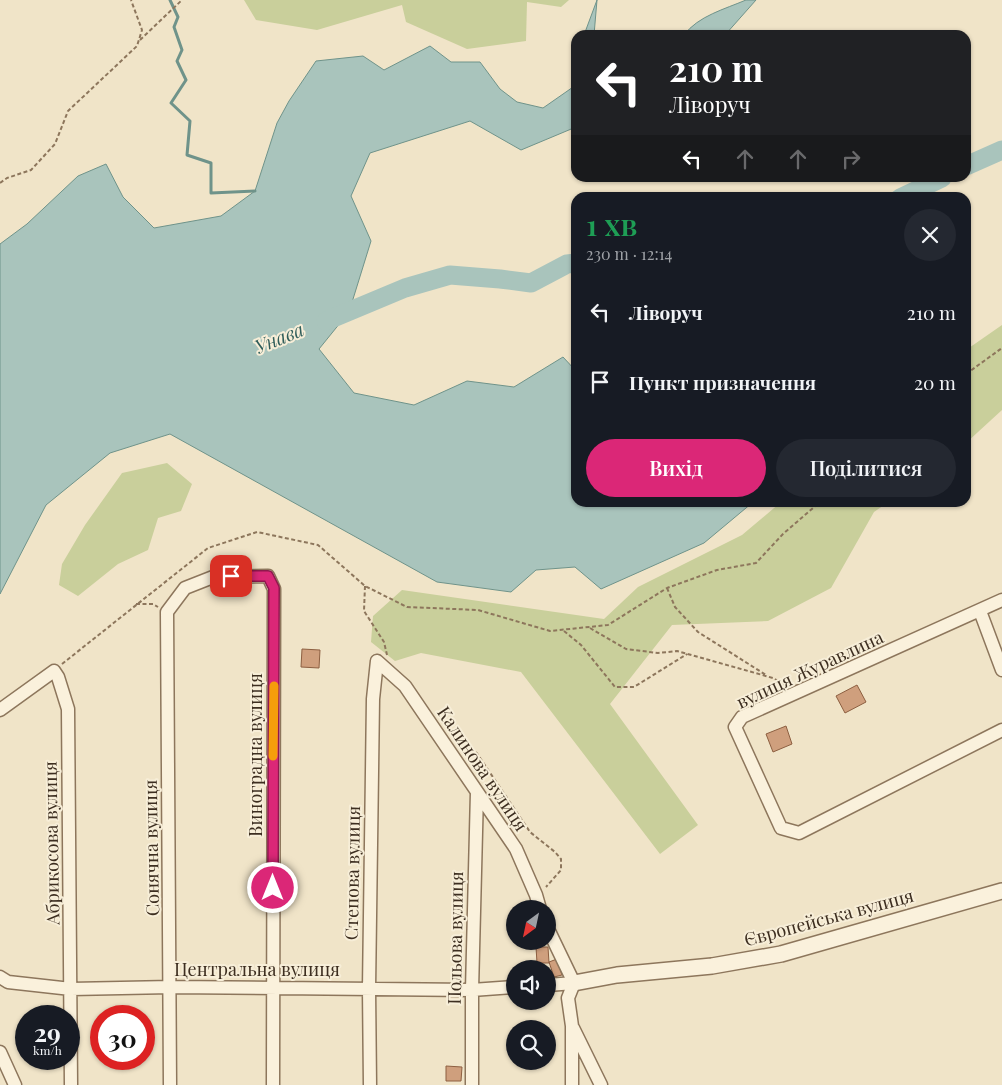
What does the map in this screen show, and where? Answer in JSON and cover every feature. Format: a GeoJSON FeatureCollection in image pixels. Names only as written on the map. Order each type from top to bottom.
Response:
{"type":"FeatureCollection","features":[{"type":"Feature","properties":{"kind":"street","name":"Виноградна вулиця"},"geometry":{"type":"LineString","coordinates":[[167,612],[185,588],[213,577],[268,576],[274,588],[273,1085]]}},
{"type":"Feature","properties":{"kind":"street","name":"вулиця Журавлина"},"geometry":{"type":"LineString","coordinates":[[1002,600],[742,717],[736,727],[781,828],[799,833],[1002,730]]}},
{"type":"Feature","properties":{"kind":"street"},"geometry":{"type":"LineString","coordinates":[[980,611],[1002,670]]}},
{"type":"Feature","properties":{"kind":"street","name":"Сонячна вулиця"},"geometry":{"type":"LineString","coordinates":[[167,612],[171,987],[170,1085]]}},
{"type":"Feature","properties":{"kind":"street","name":"Калинова вулиця"},"geometry":{"type":"LineString","coordinates":[[377,661],[405,686],[516,850],[537,900]]}},
{"type":"Feature","properties":{"kind":"street","name":"Степова вулиця"},"geometry":{"type":"LineString","coordinates":[[370,1085],[369,989],[373,699],[377,661]]}},
{"type":"Feature","properties":{"kind":"street","name":"Абрикосова вулиця"},"geometry":{"type":"LineString","coordinates":[[0,710],[54,671],[58,677],[68,709],[71,1085]]}},
{"type":"Feature","properties":{"kind":"street","name":"Польова вулиця"},"geometry":{"type":"LineString","coordinates":[[472,1085],[472,990],[477,792]]}},
{"type":"Feature","properties":{"kind":"street","name":"Європейська вулиця"},"geometry":{"type":"LineString","coordinates":[[574,983],[617,975],[712,966],[781,954],[1002,891]]}},
{"type":"Feature","properties":{"kind":"street"},"geometry":{"type":"LineString","coordinates":[[556,946],[574,983],[568,998],[572,1026],[572,1085]]}},
{"type":"Feature","properties":{"kind":"street","name":"Центральна вулиця"},"geometry":{"type":"LineString","coordinates":[[0,977],[8,982],[71,989],[171,987],[472,990],[506,988]]}},
{"type":"Feature","properties":{"kind":"street"},"geometry":{"type":"LineString","coordinates":[[556,984],[574,983]]}},
{"type":"Feature","properties":{"kind":"street"},"geometry":{"type":"LineString","coordinates":[[572,1026],[601,1085]]}},
{"type":"Feature","properties":{"kind":"street"},"geometry":{"type":"LineString","coordinates":[[0,1052],[15,1085]]}},
{"type":"Feature","properties":{"kind":"path"},"geometry":{"type":"LineString","coordinates":[[0,183],[7,178],[31,170],[54,144],[68,111],[137,46],[142,30],[131,0]]}},
{"type":"Feature","properties":{"kind":"path"},"geometry":{"type":"LineString","coordinates":[[138,42],[182,0]]}},
{"type":"Feature","properties":{"kind":"path"},"geometry":{"type":"LineString","coordinates":[[971,370],[1002,348]]}},
{"type":"Feature","properties":{"kind":"path"},"geometry":{"type":"LineString","coordinates":[[391,673],[384,642],[364,611],[365,586],[406,607],[478,610],[550,631],[608,625],[667,588],[717,570],[756,563],[783,534],[814,507]]}},
{"type":"Feature","properties":{"kind":"path"},"geometry":{"type":"LineString","coordinates":[[667,588],[675,607],[698,632],[796,693]]}},
{"type":"Feature","properties":{"kind":"path"},"geometry":{"type":"LineString","coordinates":[[136,604],[153,604],[167,612]]}},
{"type":"Feature","properties":{"kind":"path"},"geometry":{"type":"LineString","coordinates":[[589,627],[626,649],[658,652],[677,650],[768,677]]}},
{"type":"Feature","properties":{"kind":"path"},"geometry":{"type":"LineString","coordinates":[[563,630],[581,645],[614,686],[634,687],[688,654]]}},
{"type":"Feature","properties":{"kind":"path"},"geometry":{"type":"LineString","coordinates":[[476,752],[530,832],[555,852],[560,859],[561,870],[550,884],[536,895]]}},
{"type":"Feature","properties":{"kind":"green space"},"geometry":{"type":"Polygon","coordinates":[[[244,0],[569,0],[561,7],[527,2],[526,41],[467,49],[406,22],[402,5],[317,30],[256,20],[244,0]]]}},
{"type":"Feature","properties":{"kind":"green space"},"geometry":{"type":"Polygon","coordinates":[[[1002,325],[1002,410],[971,438],[971,347],[1002,325]]]}},
{"type":"Feature","properties":{"kind":"green space"},"geometry":{"type":"Polygon","coordinates":[[[167,463],[192,484],[181,511],[158,518],[148,550],[118,564],[78,596],[59,585],[62,564],[85,525],[122,473],[167,463]]]}},
{"type":"Feature","properties":{"kind":"green space"},"geometry":{"type":"Polygon","coordinates":[[[775,507],[881,507],[874,512],[831,588],[768,621],[672,625],[610,704],[698,825],[660,854],[521,672],[421,653],[395,661],[371,642],[373,616],[402,590],[604,619],[638,587],[742,535],[775,507]]]}},
{"type":"Feature","properties":{"kind":"water"},"geometry":{"type":"Polygon","coordinates":[[[597,0],[594,30],[586,30],[597,0]]]}},
{"type":"Feature","properties":{"kind":"water"},"geometry":{"type":"Polygon","coordinates":[[[746,0],[756,0],[729,30],[688,30],[704,18],[746,0]]]}},
{"type":"Feature","properties":{"kind":"water"},"geometry":{"type":"Polygon","coordinates":[[[430,46],[451,62],[480,62],[500,89],[517,102],[543,108],[571,88],[571,129],[521,150],[470,121],[370,153],[351,196],[371,241],[349,312],[319,349],[354,393],[414,405],[467,381],[514,387],[563,357],[571,366],[571,507],[747,507],[704,543],[601,589],[575,567],[536,570],[511,592],[437,582],[170,434],[110,453],[46,505],[0,594],[0,244],[27,224],[78,176],[106,164],[123,197],[154,228],[221,216],[255,191],[277,123],[289,101],[316,61],[363,56],[384,70],[430,46]]]}},
{"type":"Feature","properties":{"kind":"building"},"geometry":{"type":"Polygon","coordinates":[[[302,649],[320,650],[319,668],[301,667],[302,649]]]}},
{"type":"Feature","properties":{"kind":"building"},"geometry":{"type":"Polygon","coordinates":[[[857,685],[866,702],[845,713],[836,696],[857,685]]]}},
{"type":"Feature","properties":{"kind":"building"},"geometry":{"type":"Polygon","coordinates":[[[786,726],[792,744],[773,752],[766,734],[786,726]]]}},
{"type":"Feature","properties":{"kind":"building"},"geometry":{"type":"Polygon","coordinates":[[[536,950],[548,950],[549,960],[537,960],[536,950]]]}},
{"type":"Feature","properties":{"kind":"building"},"geometry":{"type":"Polygon","coordinates":[[[557,959],[562,975],[556,976],[556,960],[554,960],[557,959]]]}},
{"type":"Feature","properties":{"kind":"building"},"geometry":{"type":"Polygon","coordinates":[[[446,1066],[462,1067],[461,1081],[446,1081],[446,1066]]]}},
{"type":"Feature","properties":{"kind":"waterway"},"geometry":{"type":"LineString","coordinates":[[170,0],[178,17],[174,27],[182,50],[177,61],[186,80],[171,103],[190,121],[187,155],[211,163],[211,193],[255,191]]}},
{"type":"Feature","properties":{"kind":"waterway","name":"Унава"},"geometry":{"type":"LineString","coordinates":[[971,164],[1002,150]]}},
{"type":"Feature","properties":{"kind":"waterway","name":"Унава"},"geometry":{"type":"LineString","coordinates":[[913,192],[934,182]]}},
{"type":"Feature","properties":{"kind":"waterway","name":"Унава"},"geometry":{"type":"LineString","coordinates":[[326,321],[405,288],[450,275],[531,283],[571,264]]}},
{"type":"Feature","properties":{"kind":"slow traffic"},"geometry":{"type":"LineString","coordinates":[[273,756],[274,686]]}},
{"type":"Feature","properties":{"kind":"route"},"geometry":{"type":"LineString","coordinates":[[231,576],[268,576],[274,588],[273,888]]}}]}
